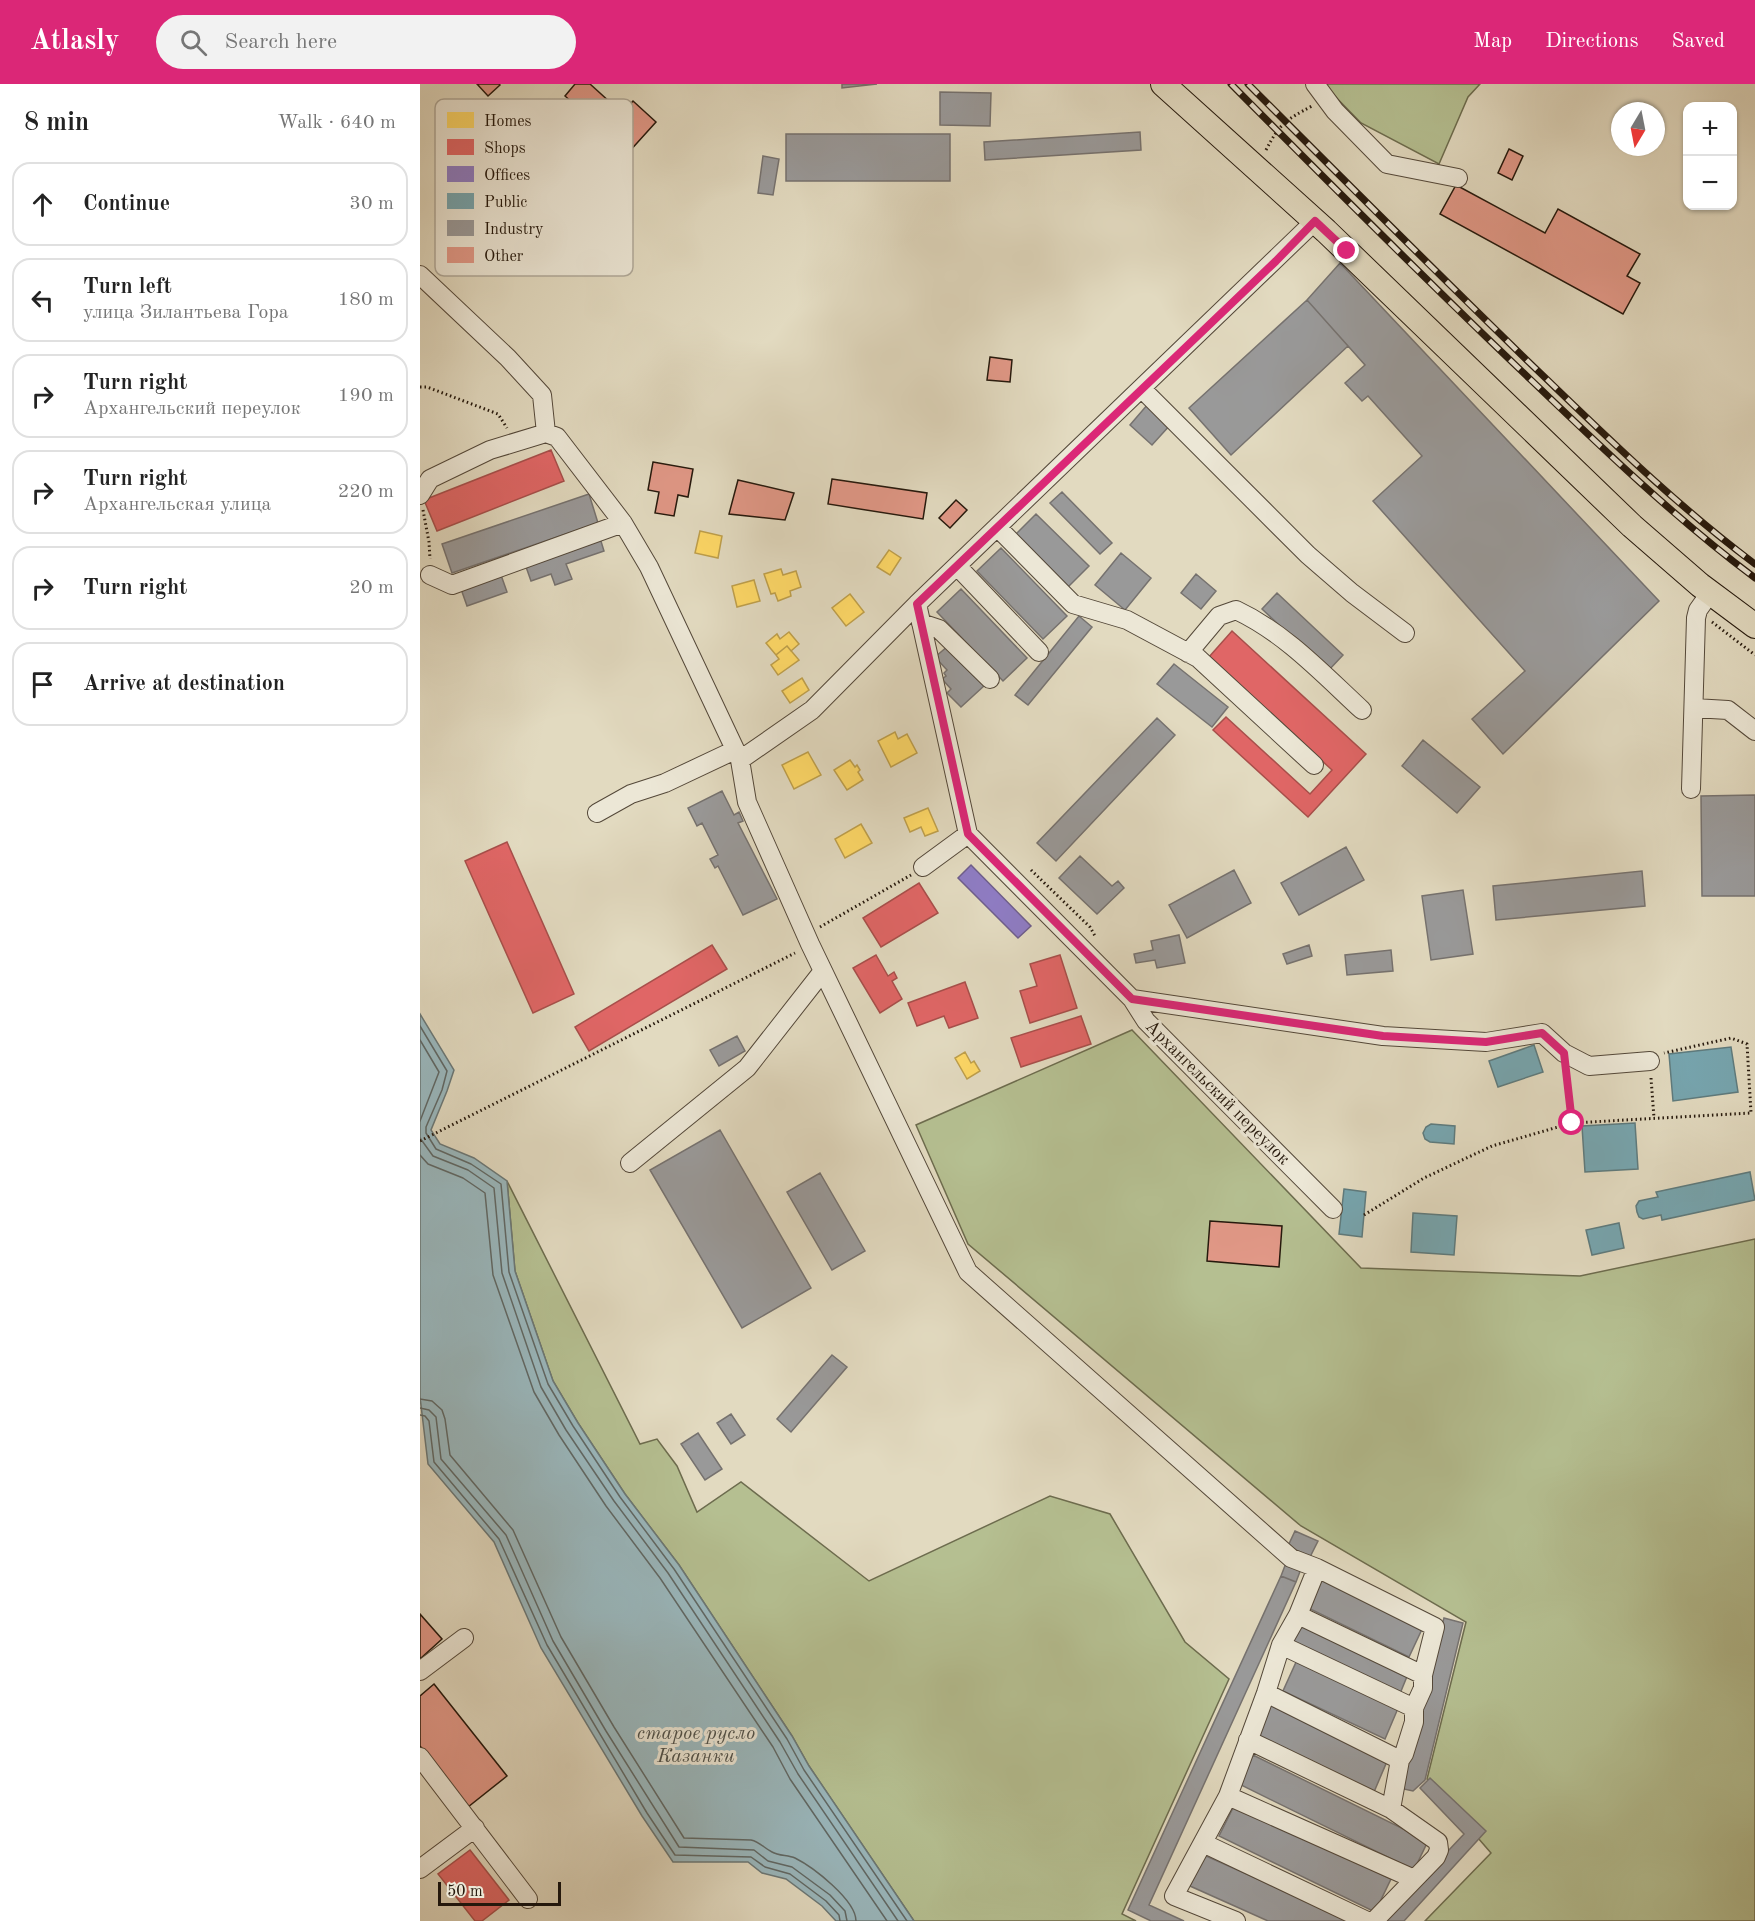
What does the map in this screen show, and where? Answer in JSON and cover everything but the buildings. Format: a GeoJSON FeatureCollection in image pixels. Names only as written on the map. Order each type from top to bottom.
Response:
{"type":"FeatureCollection","features":[{"type":"Feature","properties":{"kind":"main road"},"geometry":{"type":"LineString","coordinates":[[1163,84],[1315,221],[1632,526],[1710,593],[1755,626]]}},
{"type":"Feature","properties":{"kind":"street"},"geometry":{"type":"LineString","coordinates":[[1320,91],[1387,164],[1458,178]]}},
{"type":"Feature","properties":{"kind":"street"},"geometry":{"type":"LineString","coordinates":[[597,813],[631,794],[737,755],[812,710],[917,604],[1315,221]]}},
{"type":"Feature","properties":{"kind":"street"},"geometry":{"type":"LineString","coordinates":[[420,274],[508,358],[542,395],[546,433]]}},
{"type":"Feature","properties":{"kind":"street"},"geometry":{"type":"LineString","coordinates":[[1142,389],[1308,555],[1352,593],[1405,633]]}},
{"type":"Feature","properties":{"kind":"street"},"geometry":{"type":"LineString","coordinates":[[420,495],[430,479],[490,450],[546,433],[557,437],[623,523],[649,567],[737,755],[747,802],[808,940],[968,1272],[1291,1558],[1317,1568],[1435,1627],[1423,1675],[1423,1688],[1414,1708],[1414,1722],[1400,1760],[1391,1809]]}},
{"type":"Feature","properties":{"kind":"street"},"geometry":{"type":"LineString","coordinates":[[430,575],[452,585],[623,523]]}},
{"type":"Feature","properties":{"kind":"street"},"geometry":{"type":"LineString","coordinates":[[998,527],[1073,604],[1127,620],[1198,658],[1314,765]]}},
{"type":"Feature","properties":{"kind":"street"},"geometry":{"type":"LineString","coordinates":[[957,566],[1039,652]]}},
{"type":"Feature","properties":{"kind":"street"},"geometry":{"type":"LineString","coordinates":[[1691,789],[1696,618],[1698,610],[1710,593]]}},
{"type":"Feature","properties":{"kind":"street"},"geometry":{"type":"LineString","coordinates":[[917,604],[968,834],[923,867]]}},
{"type":"Feature","properties":{"kind":"street"},"geometry":{"type":"LineString","coordinates":[[1188,653],[1218,616],[1236,610],[1258,621],[1286,640],[1362,710]]}},
{"type":"Feature","properties":{"kind":"street"},"geometry":{"type":"LineString","coordinates":[[921,623],[939,629],[990,679]]}},
{"type":"Feature","properties":{"kind":"street"},"geometry":{"type":"LineString","coordinates":[[1694,708],[1728,710],[1755,731]]}},
{"type":"Feature","properties":{"kind":"street","name":"Архангельский переулок"},"geometry":{"type":"LineString","coordinates":[[968,834],[1132,999],[1146,1021],[1333,1209]]}},
{"type":"Feature","properties":{"kind":"street"},"geometry":{"type":"LineString","coordinates":[[630,1163],[747,1068],[823,971]]}},
{"type":"Feature","properties":{"kind":"street"},"geometry":{"type":"LineString","coordinates":[[1132,999],[1383,1036],[1486,1042],[1542,1033],[1564,1053],[1589,1066],[1650,1061]]}},
{"type":"Feature","properties":{"kind":"street"},"geometry":{"type":"LineString","coordinates":[[1236,1921],[1174,1896],[1228,1796],[1281,1645],[1298,1615],[1317,1568]]}},
{"type":"Feature","properties":{"kind":"street"},"geometry":{"type":"LineString","coordinates":[[1298,1615],[1423,1675]]}},
{"type":"Feature","properties":{"kind":"street"},"geometry":{"type":"LineString","coordinates":[[420,1671],[464,1638]]}},
{"type":"Feature","properties":{"kind":"street"},"geometry":{"type":"LineString","coordinates":[[1281,1645],[1414,1708]]}},
{"type":"Feature","properties":{"kind":"street"},"geometry":{"type":"LineString","coordinates":[[1266,1693],[1400,1760]]}},
{"type":"Feature","properties":{"kind":"street"},"geometry":{"type":"LineString","coordinates":[[1248,1740],[1391,1809],[1438,1842],[1439,1850],[1436,1857],[1374,1921]]}},
{"type":"Feature","properties":{"kind":"street"},"geometry":{"type":"LineString","coordinates":[[420,1757],[528,1899]]}},
{"type":"Feature","properties":{"kind":"street"},"geometry":{"type":"LineString","coordinates":[[1228,1796],[1414,1879]]}},
{"type":"Feature","properties":{"kind":"street"},"geometry":{"type":"LineString","coordinates":[[420,1869],[475,1828]]}},
{"type":"Feature","properties":{"kind":"street"},"geometry":{"type":"LineString","coordinates":[[1203,1843],[1366,1921]]}},
{"type":"Feature","properties":{"kind":"path"},"geometry":{"type":"LineString","coordinates":[[1263,157],[1277,130],[1320,91]]}},
{"type":"Feature","properties":{"kind":"path"},"geometry":{"type":"LineString","coordinates":[[420,387],[427,387],[498,414],[517,442]]}},
{"type":"Feature","properties":{"kind":"path"},"geometry":{"type":"LineString","coordinates":[[420,495],[429,542],[430,575]]}},
{"type":"Feature","properties":{"kind":"path"},"geometry":{"type":"LineString","coordinates":[[420,1141],[808,940],[923,867]]}},
{"type":"Feature","properties":{"kind":"path"},"geometry":{"type":"LineString","coordinates":[[1364,1215],[1424,1178],[1492,1146],[1572,1123],[1751,1113],[1747,1044],[1731,1038],[1664,1053],[1650,1061],[1654,1118]]}},
{"type":"Feature","properties":{"kind":"path"},"geometry":{"type":"LineString","coordinates":[[1564,1053],[1572,1123]]}},
{"type":"Feature","properties":{"kind":"green space"},"geometry":{"type":"Polygon","coordinates":[[[1323,84],[1480,84],[1468,97],[1439,164],[1361,123],[1323,84]]]}},
{"type":"Feature","properties":{"kind":"green space"},"geometry":{"type":"Polygon","coordinates":[[[1132,1030],[1361,1268],[1580,1276],[1755,1239],[1755,1921],[1425,1921],[1491,1853],[1427,1779],[1466,1622],[1301,1526],[968,1244],[916,1125],[1132,1030]]]}},
{"type":"Feature","properties":{"kind":"green space"},"geometry":{"type":"Polygon","coordinates":[[[507,1181],[640,1444],[657,1439],[677,1466],[697,1512],[741,1482],[869,1581],[1050,1496],[1110,1514],[1185,1642],[1229,1679],[1122,1914],[1136,1921],[914,1921],[809,1766],[792,1736],[679,1565],[625,1494],[553,1381],[515,1271],[507,1181]]]}},
{"type":"Feature","properties":{"kind":"water","name":"старое русло Казанки"},"geometry":{"type":"Polygon","coordinates":[[[420,1014],[454,1070],[431,1130],[440,1144],[474,1158],[507,1181],[515,1271],[553,1381],[625,1494],[679,1565],[792,1736],[809,1766],[914,1921],[836,1921],[822,1906],[786,1879],[762,1873],[748,1862],[673,1862],[642,1816],[541,1648],[494,1542],[428,1464],[420,1397],[420,1014]]]}},
{"type":"Feature","properties":{"kind":"railway"},"geometry":{"type":"LineString","coordinates":[[1231,84],[1417,270],[1585,432],[1668,507],[1755,578]]}},
{"type":"Feature","properties":{"kind":"railway"},"geometry":{"type":"LineString","coordinates":[[1248,84],[1588,419],[1669,494],[1755,564]]}},
{"type":"Feature","properties":{"kind":"route"},"geometry":{"type":"LineString","coordinates":[[1347,251],[1315,221],[917,604],[968,834],[1132,999],[1383,1036],[1486,1042],[1542,1033],[1564,1053],[1572,1123]]}}]}
